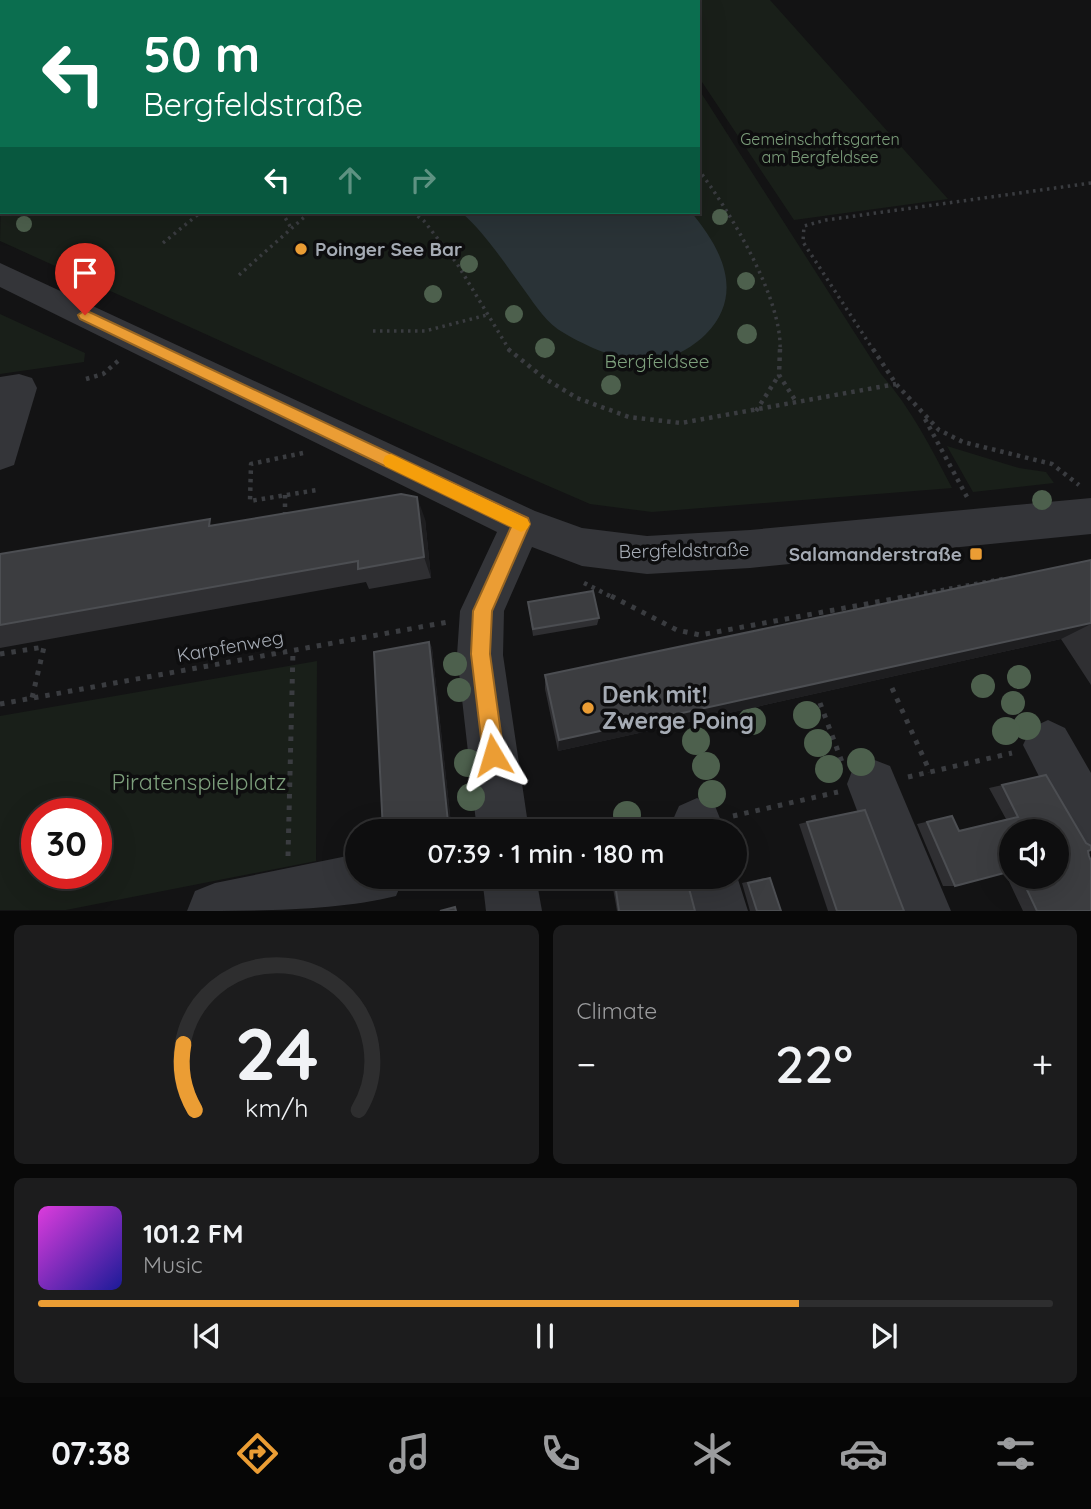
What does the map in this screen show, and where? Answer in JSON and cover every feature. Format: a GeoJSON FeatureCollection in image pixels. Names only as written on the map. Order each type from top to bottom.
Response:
{"type":"FeatureCollection","features":[{"type":"Feature","properties":{"kind":"street","name":"Bergfeldstraße"},"geometry":{"type":"LineString","coordinates":[[0,274],[522,524],[582,547],[647,555],[750,549],[1080,498]]}},
{"type":"Feature","properties":{"kind":"street"},"geometry":{"type":"LineString","coordinates":[[0,454],[10,390]]}},
{"type":"Feature","properties":{"kind":"street"},"geometry":{"type":"LineString","coordinates":[[501,819],[480,654],[482,611],[522,524]]}},
{"type":"Feature","properties":{"kind":"street"},"geometry":{"type":"LineString","coordinates":[[1048,745],[1091,825]]}},
{"type":"Feature","properties":{"kind":"street"},"geometry":{"type":"LineString","coordinates":[[858,774],[923,911]]}},
{"type":"Feature","properties":{"kind":"street"},"geometry":{"type":"LineString","coordinates":[[215,911],[274,892],[345,882]]}},
{"type":"Feature","properties":{"kind":"street"},"geometry":{"type":"LineString","coordinates":[[511,889],[514,911]]}},
{"type":"Feature","properties":{"kind":"street"},"geometry":{"type":"LineString","coordinates":[[714,889],[720,911]]}},
{"type":"Feature","properties":{"kind":"path"},"geometry":{"type":"LineString","coordinates":[[700,172],[724,203],[763,279],[781,338],[779,374],[756,411]]}},
{"type":"Feature","properties":{"kind":"path"},"geometry":{"type":"LineString","coordinates":[[1080,498],[1052,464],[963,442],[939,430],[922,415],[896,384],[803,242],[804,226],[825,220],[1091,183]]}},
{"type":"Feature","properties":{"kind":"path"},"geometry":{"type":"LineString","coordinates":[[163,243],[199,214]]}},
{"type":"Feature","properties":{"kind":"path"},"geometry":{"type":"LineString","coordinates":[[283,214],[291,228]]}},
{"type":"Feature","properties":{"kind":"path"},"geometry":{"type":"LineString","coordinates":[[239,275],[308,214]]}},
{"type":"Feature","properties":{"kind":"path"},"geometry":{"type":"LineString","coordinates":[[414,214],[456,262],[508,348],[544,378],[577,398],[629,417],[681,423],[896,384]]}},
{"type":"Feature","properties":{"kind":"path"},"geometry":{"type":"LineString","coordinates":[[373,331],[425,331],[487,315]]}},
{"type":"Feature","properties":{"kind":"path"},"geometry":{"type":"LineString","coordinates":[[86,379],[103,374],[120,359]]}},
{"type":"Feature","properties":{"kind":"path"},"geometry":{"type":"LineString","coordinates":[[779,374],[797,403]]}},
{"type":"Feature","properties":{"kind":"path"},"geometry":{"type":"LineString","coordinates":[[922,415],[967,499]]}},
{"type":"Feature","properties":{"kind":"path"},"geometry":{"type":"LineString","coordinates":[[310,451],[251,464],[250,501],[317,490]]}},
{"type":"Feature","properties":{"kind":"path"},"geometry":{"type":"LineString","coordinates":[[285,495],[285,521],[298,519]]}},
{"type":"Feature","properties":{"kind":"path"},"geometry":{"type":"LineString","coordinates":[[954,500],[980,497]]}},
{"type":"Feature","properties":{"kind":"path","name":"Karpfenweg"},"geometry":{"type":"LineString","coordinates":[[0,704],[456,620]]}},
{"type":"Feature","properties":{"kind":"path"},"geometry":{"type":"LineString","coordinates":[[0,654],[44,647],[33,698]]}},
{"type":"Feature","properties":{"kind":"path"},"geometry":{"type":"LineString","coordinates":[[274,892],[293,650]]}},
{"type":"Feature","properties":{"kind":"path"},"geometry":{"type":"LineString","coordinates":[[892,688],[930,772]]}},
{"type":"Feature","properties":{"kind":"path"},"geometry":{"type":"LineString","coordinates":[[820,703],[858,774]]}},
{"type":"Feature","properties":{"kind":"green space","name":"Gemeinschaftsgarten am Bergfeldsee"},"geometry":{"type":"Polygon","coordinates":[[[700,0],[770,0],[948,199],[794,220],[700,79],[700,0]]]}},
{"type":"Feature","properties":{"kind":"green space","name":"Bergfeldsee"},"geometry":{"type":"Polygon","coordinates":[[[700,91],[881,374],[911,414],[952,488],[652,512],[590,504],[362,405],[0,241],[1,214],[700,214],[700,91]]]}},
{"type":"Feature","properties":{"kind":"green space"},"geometry":{"type":"Polygon","coordinates":[[[0,314],[85,353],[84,362],[0,374],[0,314]]]}},
{"type":"Feature","properties":{"kind":"green space"},"geometry":{"type":"Polygon","coordinates":[[[947,446],[1019,468],[1046,472],[1054,483],[973,492],[947,446]]]}},
{"type":"Feature","properties":{"kind":"green space","name":"Piratenspielplatz"},"geometry":{"type":"Polygon","coordinates":[[[317,661],[316,861],[66,910],[0,910],[0,716],[317,661]]]}},
{"type":"Feature","properties":{"kind":"shaded area","name":"Bergfeldsee"},"geometry":{"type":"Polygon","coordinates":[[[463,214],[693,214],[720,256],[727,288],[724,303],[718,319],[706,334],[679,353],[649,361],[611,355],[574,339],[552,325],[463,214]]]}},
{"type":"Feature","properties":{"kind":"building"},"geometry":{"type":"Polygon","coordinates":[[[401,494],[417,497],[424,557],[358,569],[358,561],[0,625],[0,554],[210,519],[209,526],[401,494]]]}},
{"type":"Feature","properties":{"kind":"building"},"geometry":{"type":"Polygon","coordinates":[[[1091,560],[1091,623],[559,740],[545,675],[1091,560]]]}},
{"type":"Feature","properties":{"kind":"building"},"geometry":{"type":"Polygon","coordinates":[[[593,591],[599,618],[533,629],[528,602],[593,591]]]}},
{"type":"Feature","properties":{"kind":"building"},"geometry":{"type":"Polygon","coordinates":[[[429,642],[448,819],[382,819],[374,652],[429,642]]]}},
{"type":"Feature","properties":{"kind":"building"},"geometry":{"type":"Polygon","coordinates":[[[1046,775],[1086,843],[1091,846],[1088,851],[1091,861],[1091,911],[1037,911],[1027,889],[1069,889],[1069,819],[1010,819],[1018,817],[1002,785],[1046,775]]]}},
{"type":"Feature","properties":{"kind":"building"},"geometry":{"type":"Polygon","coordinates":[[[865,810],[904,911],[837,911],[807,822],[865,810]]]}},
{"type":"Feature","properties":{"kind":"building"},"geometry":{"type":"Polygon","coordinates":[[[952,816],[959,831],[999,822],[999,874],[955,886],[927,822],[952,816]]]}},
{"type":"Feature","properties":{"kind":"building"},"geometry":{"type":"Polygon","coordinates":[[[770,878],[781,911],[757,911],[748,883],[770,878]]]}},
{"type":"Feature","properties":{"kind":"building"},"geometry":{"type":"Polygon","coordinates":[[[616,889],[689,889],[695,911],[619,911],[616,889]]]}},
{"type":"Feature","properties":{"kind":"building"},"geometry":{"type":"Polygon","coordinates":[[[455,907],[456,911],[440,911],[455,907]]]}},
{"type":"Feature","properties":{"kind":"slow traffic"},"geometry":{"type":"LineString","coordinates":[[391,461],[521,524]]}},
{"type":"Feature","properties":{"kind":"place","name":"Poinger See Bar"},"geometry":{"type":"Point","coordinates":[301,249]}},
{"type":"Feature","properties":{"kind":"place","name":"Salamanderstraße"},"geometry":{"type":"Point","coordinates":[976,554]}},
{"type":"Feature","properties":{"kind":"place","name":"Denk mit! Zwerge Poing"},"geometry":{"type":"Point","coordinates":[588,708]}},
{"type":"Feature","properties":{"kind":"route"},"geometry":{"type":"LineString","coordinates":[[85,315],[522,524],[482,611],[480,654],[493,755]]}}]}
